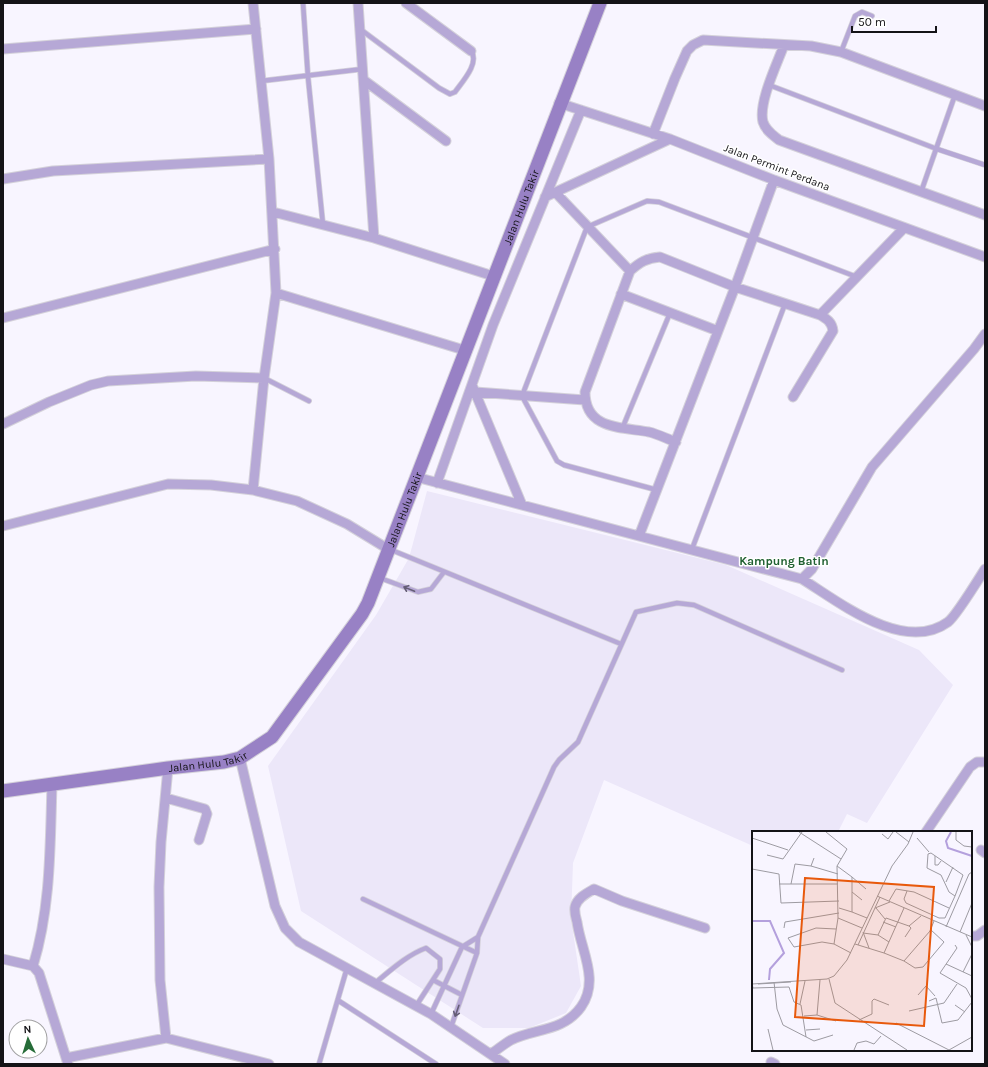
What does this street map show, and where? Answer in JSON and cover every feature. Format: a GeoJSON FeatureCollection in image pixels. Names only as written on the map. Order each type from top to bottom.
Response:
{"type":"FeatureCollection","features":[{"type":"Feature","properties":{"kind":"street"},"geometry":{"type":"LineString","coordinates":[[253,3],[269,159],[275,249],[276,293],[264,378],[253,490]]}},
{"type":"Feature","properties":{"kind":"street"},"geometry":{"type":"LineString","coordinates":[[358,3],[374,238]]}},
{"type":"Feature","properties":{"kind":"street"},"geometry":{"type":"LineString","coordinates":[[406,3],[471,51]]}},
{"type":"Feature","properties":{"kind":"street","name":"Jalan Hulu Takir"},"geometry":{"type":"LineString","coordinates":[[3,791],[168,768],[224,762],[240,758],[272,737],[362,614],[559,103],[600,3]]}},
{"type":"Feature","properties":{"kind":"street"},"geometry":{"type":"LineString","coordinates":[[3,49],[256,28]]}},
{"type":"Feature","properties":{"kind":"street"},"geometry":{"type":"LineString","coordinates":[[654,134],[687,51],[693,45],[703,40],[811,46],[841,52],[985,106]]}},
{"type":"Feature","properties":{"kind":"street"},"geometry":{"type":"LineString","coordinates":[[784,45],[762,111],[764,122],[769,132],[780,140],[985,215]]}},
{"type":"Feature","properties":{"kind":"street"},"geometry":{"type":"LineString","coordinates":[[364,81],[446,141]]}},
{"type":"Feature","properties":{"kind":"street","name":"Jalan Permint Perdana"},"geometry":{"type":"LineString","coordinates":[[559,103],[670,139],[774,180],[985,257]]}},
{"type":"Feature","properties":{"kind":"street"},"geometry":{"type":"LineString","coordinates":[[437,483],[473,388],[493,325],[581,110]]}},
{"type":"Feature","properties":{"kind":"street"},"geometry":{"type":"LineString","coordinates":[[545,197],[670,139]]}},
{"type":"Feature","properties":{"kind":"street"},"geometry":{"type":"LineString","coordinates":[[3,179],[53,171],[269,159]]}},
{"type":"Feature","properties":{"kind":"street"},"geometry":{"type":"LineString","coordinates":[[639,536],[735,287],[774,180]]}},
{"type":"Feature","properties":{"kind":"street"},"geometry":{"type":"LineString","coordinates":[[555,192],[630,271]]}},
{"type":"Feature","properties":{"kind":"street"},"geometry":{"type":"LineString","coordinates":[[273,212],[374,238],[493,276]]}},
{"type":"Feature","properties":{"kind":"street"},"geometry":{"type":"LineString","coordinates":[[820,315],[904,228]]}},
{"type":"Feature","properties":{"kind":"street"},"geometry":{"type":"LineString","coordinates":[[3,318],[275,249]]}},
{"type":"Feature","properties":{"kind":"street"},"geometry":{"type":"LineString","coordinates":[[676,442],[650,433],[622,429],[602,424],[588,408],[585,400],[585,392],[630,271],[639,263],[648,258],[660,257],[735,287],[820,315],[829,320],[833,331],[793,397]]}},
{"type":"Feature","properties":{"kind":"street"},"geometry":{"type":"LineString","coordinates":[[276,293],[464,350]]}},
{"type":"Feature","properties":{"kind":"street"},"geometry":{"type":"LineString","coordinates":[[621,294],[718,331]]}},
{"type":"Feature","properties":{"kind":"street"},"geometry":{"type":"LineString","coordinates":[[802,578],[812,569],[879,458],[974,349],[985,334]]}},
{"type":"Feature","properties":{"kind":"street"},"geometry":{"type":"LineString","coordinates":[[3,424],[91,385],[108,381],[196,376],[264,378]]}},
{"type":"Feature","properties":{"kind":"street"},"geometry":{"type":"LineString","coordinates":[[473,388],[522,396],[585,400]]}},
{"type":"Feature","properties":{"kind":"street"},"geometry":{"type":"LineString","coordinates":[[473,388],[522,505]]}},
{"type":"Feature","properties":{"kind":"street"},"geometry":{"type":"LineString","coordinates":[[416,476],[437,483],[802,578],[862,615],[880,624],[911,632],[929,631],[949,622],[985,569]]}},
{"type":"Feature","properties":{"kind":"street"},"geometry":{"type":"LineString","coordinates":[[3,526],[168,484],[211,485],[253,490],[297,501],[347,524],[388,549]]}},
{"type":"Feature","properties":{"kind":"street"},"geometry":{"type":"LineString","coordinates":[[240,758],[275,906],[285,928],[299,942],[431,1014],[505,1064]]}},
{"type":"Feature","properties":{"kind":"street"},"geometry":{"type":"LineString","coordinates":[[927,831],[970,767],[977,762],[985,762]]}},
{"type":"Feature","properties":{"kind":"street"},"geometry":{"type":"LineString","coordinates":[[166,1038],[160,980],[159,895],[161,842],[168,768]]}},
{"type":"Feature","properties":{"kind":"street"},"geometry":{"type":"LineString","coordinates":[[33,966],[42,934],[50,877],[52,784]]}},
{"type":"Feature","properties":{"kind":"street"},"geometry":{"type":"LineString","coordinates":[[166,798],[205,809],[207,814],[199,840]]}},
{"type":"Feature","properties":{"kind":"street"},"geometry":{"type":"LineString","coordinates":[[491,1054],[511,1040],[561,1025],[569,1020],[581,1006],[589,991],[590,980],[577,928],[575,908],[578,900],[594,889],[622,901],[705,928]]}},
{"type":"Feature","properties":{"kind":"street"},"geometry":{"type":"LineString","coordinates":[[972,936],[977,936],[985,930]]}},
{"type":"Feature","properties":{"kind":"street"},"geometry":{"type":"LineString","coordinates":[[3,959],[33,966],[39,973],[67,1061],[166,1038],[270,1064]]}},
{"type":"Feature","properties":{"kind":"lane"},"geometry":{"type":"LineString","coordinates":[[303,3],[308,77],[323,225]]}},
{"type":"Feature","properties":{"kind":"lane"},"geometry":{"type":"LineString","coordinates":[[841,52],[855,16],[862,12],[872,16]]}},
{"type":"Feature","properties":{"kind":"lane"},"geometry":{"type":"LineString","coordinates":[[359,28],[439,88],[450,94],[454,92],[473,64],[474,58],[471,51]]}},
{"type":"Feature","properties":{"kind":"lane"},"geometry":{"type":"LineString","coordinates":[[261,81],[308,77],[363,69]]}},
{"type":"Feature","properties":{"kind":"lane"},"geometry":{"type":"LineString","coordinates":[[770,85],[937,149],[985,165]]}},
{"type":"Feature","properties":{"kind":"lane"},"geometry":{"type":"LineString","coordinates":[[921,192],[955,95]]}},
{"type":"Feature","properties":{"kind":"lane"},"geometry":{"type":"LineString","coordinates":[[657,490],[564,465],[557,461],[522,396],[587,227],[647,202],[659,202],[857,277]]}},
{"type":"Feature","properties":{"kind":"lane"},"geometry":{"type":"LineString","coordinates":[[692,549],[785,303]]}},
{"type":"Feature","properties":{"kind":"lane"},"geometry":{"type":"LineString","coordinates":[[622,429],[670,313]]}},
{"type":"Feature","properties":{"kind":"lane"},"geometry":{"type":"LineString","coordinates":[[264,378],[309,401]]}},
{"type":"Feature","properties":{"kind":"lane"},"geometry":{"type":"LineString","coordinates":[[388,549],[621,644]]}},
{"type":"Feature","properties":{"kind":"lane"},"geometry":{"type":"LineString","coordinates":[[377,577],[418,592],[431,589],[444,572]]}},
{"type":"Feature","properties":{"kind":"lane"},"geometry":{"type":"LineString","coordinates":[[451,1027],[477,953],[478,937],[554,767],[559,760],[578,742],[636,612],[677,603],[694,605],[842,670]]}},
{"type":"Feature","properties":{"kind":"lane"},"geometry":{"type":"LineString","coordinates":[[363,899],[477,953]]}},
{"type":"Feature","properties":{"kind":"lane"},"geometry":{"type":"LineString","coordinates":[[431,1014],[462,947],[478,937]]}},
{"type":"Feature","properties":{"kind":"lane"},"geometry":{"type":"LineString","coordinates":[[375,983],[403,961],[426,948],[440,959],[441,964],[440,969],[416,1006]]}},
{"type":"Feature","properties":{"kind":"lane"},"geometry":{"type":"LineString","coordinates":[[319,1064],[339,1001],[347,968]]}},
{"type":"Feature","properties":{"kind":"lane"},"geometry":{"type":"LineString","coordinates":[[433,980],[462,995]]}},
{"type":"Feature","properties":{"kind":"lane"},"geometry":{"type":"LineString","coordinates":[[339,1001],[436,1064]]}},
{"type":"Feature","properties":{"kind":"shaded area"},"geometry":{"type":"Polygon","coordinates":[[[427,491],[726,565],[919,650],[953,685],[867,823],[847,814],[838,831],[752,831],[752,846],[604,780],[573,863],[571,918],[581,986],[566,1013],[529,1028],[483,1028],[301,911],[268,766],[376,615],[409,558],[427,491]]]}},
{"type":"Feature","properties":{"kind":"district","name":"Kampung Batin"},"geometry":{"type":"Point","coordinates":[784,561]}}]}
